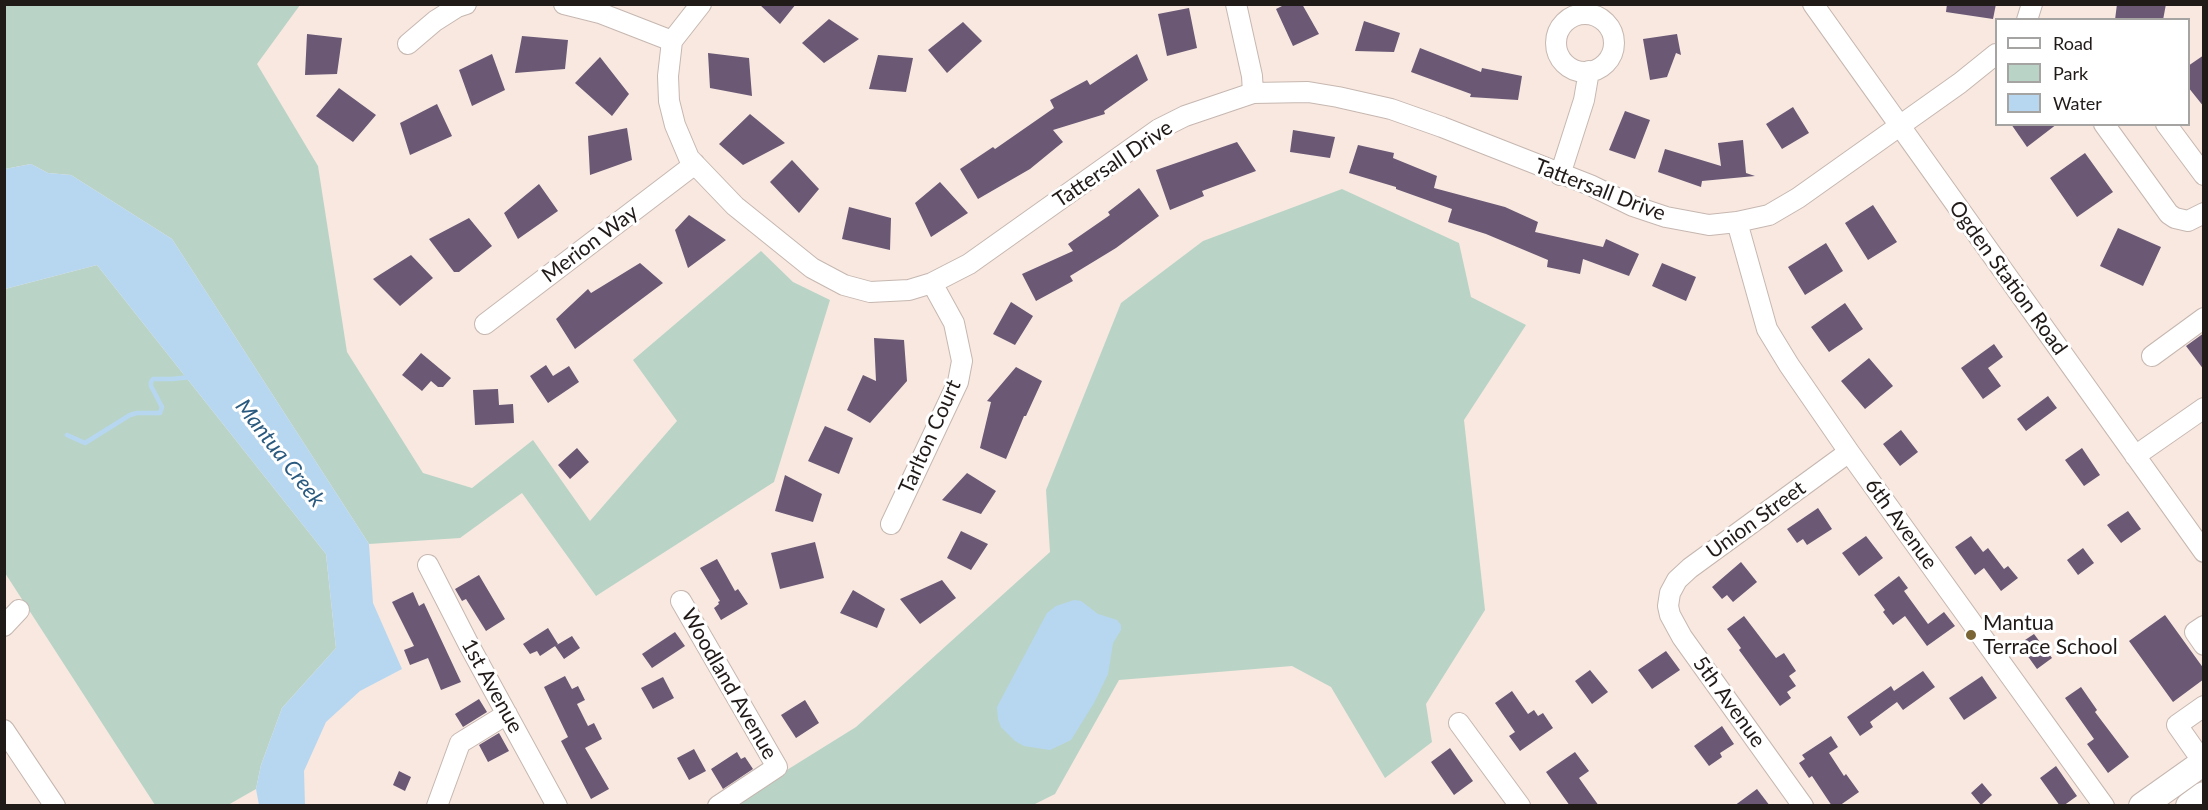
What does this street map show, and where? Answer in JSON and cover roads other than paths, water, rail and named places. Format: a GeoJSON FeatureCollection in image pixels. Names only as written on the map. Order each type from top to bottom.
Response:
{"type":"FeatureCollection","features":[{"type":"Feature","properties":{"kind":"main road"},"geometry":{"type":"LineString","coordinates":[[2142,806],[2204,762]]}},
{"type":"Feature","properties":{"kind":"main road"},"geometry":{"type":"LineString","coordinates":[[2189,806],[2204,795]]}},
{"type":"Feature","properties":{"kind":"street"},"geometry":{"type":"LineString","coordinates":[[408,44],[435,21],[466,4]]}},
{"type":"Feature","properties":{"kind":"street"},"geometry":{"type":"LineString","coordinates":[[564,4],[600,13],[672,41],[701,4]]}},
{"type":"Feature","properties":{"kind":"street"},"geometry":{"type":"LineString","coordinates":[[1236,4],[1252,76],[1253,93]]}},
{"type":"Feature","properties":{"kind":"street","name":"Ogden Station Road"},"geometry":{"type":"LineString","coordinates":[[1813,4],[2204,552]]}},
{"type":"Feature","properties":{"kind":"street","name":"Tattersall Drive"},"geometry":{"type":"LineString","coordinates":[[672,41],[668,76],[669,101],[679,137],[689,158],[735,206],[812,268],[844,285],[870,292],[909,290],[932,283],[969,264],[1159,129],[1185,116],[1253,93],[1308,92],[1391,109],[1590,185],[1633,206],[1666,217],[1708,225],[1737,222],[1769,214],[1798,198],[1995,55]]}},
{"type":"Feature","properties":{"kind":"street"},"geometry":{"type":"LineString","coordinates":[[1560,175],[1584,100],[1589,71]]}},
{"type":"Feature","properties":{"kind":"street"},"geometry":{"type":"LineString","coordinates":[[2105,126],[2169,214],[2188,221],[2204,213]]}},
{"type":"Feature","properties":{"kind":"street"},"geometry":{"type":"LineString","coordinates":[[2167,126],[2204,175]]}},
{"type":"Feature","properties":{"kind":"street","name":"Merion Way"},"geometry":{"type":"LineString","coordinates":[[485,324],[695,164]]}},
{"type":"Feature","properties":{"kind":"street","name":"6th Avenue"},"geometry":{"type":"LineString","coordinates":[[1737,222],[1767,329],[1849,452],[2104,806]]}},
{"type":"Feature","properties":{"kind":"street","name":"Tarlton Court"},"geometry":{"type":"LineString","coordinates":[[891,524],[958,382],[962,361],[954,323],[932,283]]}},
{"type":"Feature","properties":{"kind":"street"},"geometry":{"type":"LineString","coordinates":[[2152,356],[2204,318]]}},
{"type":"Feature","properties":{"kind":"street"},"geometry":{"type":"LineString","coordinates":[[2135,456],[2204,408]]}},
{"type":"Feature","properties":{"kind":"street","name":"Union Street"},"geometry":{"type":"LineString","coordinates":[[1670,593],[1677,580],[1690,568],[1849,452]]}},
{"type":"Feature","properties":{"kind":"street","name":"1st Avenue"},"geometry":{"type":"LineString","coordinates":[[428,565],[557,806]]}},
{"type":"Feature","properties":{"kind":"street","name":"5th Avenue"},"geometry":{"type":"LineString","coordinates":[[1670,593],[1668,606],[1670,615],[1682,637],[1803,806]]}},
{"type":"Feature","properties":{"kind":"street","name":"Woodland Avenue"},"geometry":{"type":"LineString","coordinates":[[681,601],[777,767],[718,806]]}},
{"type":"Feature","properties":{"kind":"street"},"geometry":{"type":"LineString","coordinates":[[4,626],[19,610]]}},
{"type":"Feature","properties":{"kind":"street"},"geometry":{"type":"LineString","coordinates":[[2204,626],[2194,632],[2204,645]]}},
{"type":"Feature","properties":{"kind":"street"},"geometry":{"type":"LineString","coordinates":[[2204,705],[2177,724],[2204,762]]}},
{"type":"Feature","properties":{"kind":"street"},"geometry":{"type":"LineString","coordinates":[[437,806],[460,743],[507,714]]}},
{"type":"Feature","properties":{"kind":"street"},"geometry":{"type":"LineString","coordinates":[[1459,723],[1520,806]]}},
{"type":"Feature","properties":{"kind":"street"},"geometry":{"type":"LineString","coordinates":[[4,730],[55,806]]}},
{"type":"Feature","properties":{"kind":"water","name":"Mantua Creek"},"geometry":{"type":"Polygon","coordinates":[[[31,164],[48,173],[71,175],[172,239],[369,544],[373,603],[402,669],[360,691],[326,722],[304,771],[305,805],[259,805],[256,789],[261,765],[282,708],[336,648],[326,554],[97,265],[5,289],[5,169],[31,164]]]}},
{"type":"Feature","properties":{"kind":"water"},"geometry":{"type":"Polygon","coordinates":[[[1074,600],[1081,601],[1098,614],[1117,620],[1121,625],[1121,630],[1113,643],[1108,674],[1094,703],[1071,740],[1050,750],[1024,746],[1015,741],[1001,727],[997,707],[1047,613],[1056,606],[1074,600]]]}},
{"type":"Feature","properties":{"kind":"waterway"},"geometry":{"type":"LineString","coordinates":[[67,435],[85,443],[130,415],[160,413],[162,407],[151,386],[153,379],[191,377]]}},
{"type":"Feature","properties":{"kind":"place","name":"Mantua Terrace School"},"geometry":{"type":"Point","coordinates":[1971,635]}}]}
